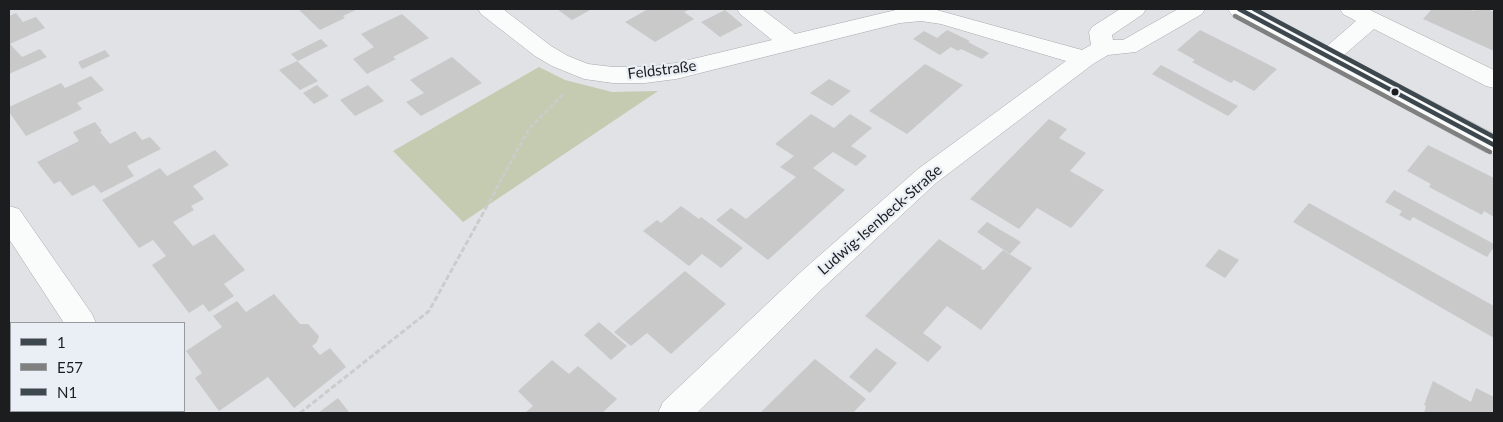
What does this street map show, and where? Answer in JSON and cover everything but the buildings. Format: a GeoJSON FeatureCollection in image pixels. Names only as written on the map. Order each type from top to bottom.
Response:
{"type":"FeatureCollection","features":[{"type":"Feature","properties":{"kind":"street","name":"Feldstraße"},"geometry":{"type":"LineString","coordinates":[[489,9],[543,51],[584,71],[613,75],[645,75],[676,71],[900,16],[921,14],[943,17],[1094,54]]}},
{"type":"Feature","properties":{"kind":"street"},"geometry":{"type":"LineString","coordinates":[[748,9],[791,43]]}},
{"type":"Feature","properties":{"kind":"street"},"geometry":{"type":"LineString","coordinates":[[1135,9],[1100,32],[1094,54],[1128,47],[1194,9]]}},
{"type":"Feature","properties":{"kind":"street"},"geometry":{"type":"LineString","coordinates":[[1239,9],[1494,145]]}},
{"type":"Feature","properties":{"kind":"street"},"geometry":{"type":"LineString","coordinates":[[1351,9],[1494,80]]}},
{"type":"Feature","properties":{"kind":"street"},"geometry":{"type":"LineString","coordinates":[[1328,57],[1372,19]]}},
{"type":"Feature","properties":{"kind":"street","name":"Ludwig-Isenbeck-Straße"},"geometry":{"type":"LineString","coordinates":[[675,413],[813,279],[927,176],[1094,54]]}},
{"type":"Feature","properties":{"kind":"street"},"geometry":{"type":"LineString","coordinates":[[14,234],[79,322]]}},
{"type":"Feature","properties":{"kind":"path"},"geometry":{"type":"LineString","coordinates":[[300,413],[428,311],[529,129],[584,71]]}},
{"type":"Feature","properties":{"kind":"green space"},"geometry":{"type":"Polygon","coordinates":[[[539,67],[565,80],[612,92],[658,91],[463,222],[393,151],[539,67]]]}},
{"type":"Feature","properties":{"kind":"transit line","name":"1"},"geometry":{"type":"LineString","coordinates":[[1239,9],[1494,145]]}},
{"type":"Feature","properties":{"kind":"transit line","name":"N1"},"geometry":{"type":"LineString","coordinates":[[1254,9],[1494,137]]}},
{"type":"Feature","properties":{"kind":"transit line","name":"E57"},"geometry":{"type":"LineString","coordinates":[[1235,16],[1490,152]]}}]}
